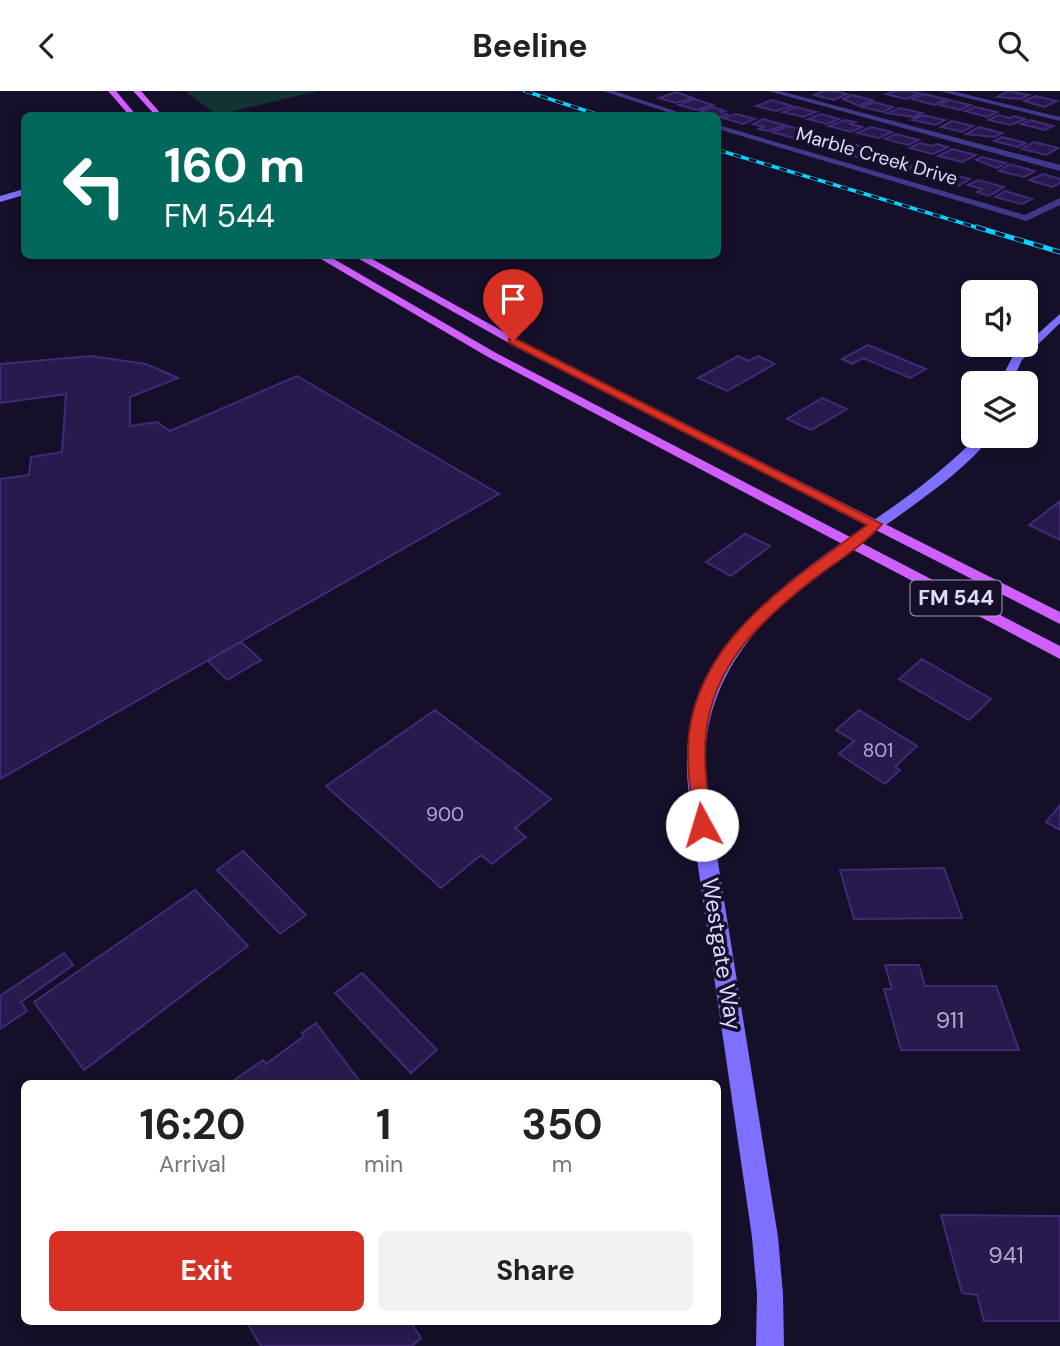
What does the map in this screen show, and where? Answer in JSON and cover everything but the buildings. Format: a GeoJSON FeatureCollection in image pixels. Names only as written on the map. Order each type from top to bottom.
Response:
{"type":"FeatureCollection","features":[{"type":"Feature","properties":{"kind":"main road"},"geometry":{"type":"LineString","coordinates":[[112,91],[130,112]]}},
{"type":"Feature","properties":{"kind":"main road"},"geometry":{"type":"LineString","coordinates":[[137,91],[156,112]]}},
{"type":"Feature","properties":{"kind":"main road","name":"FM 544"},"geometry":{"type":"LineString","coordinates":[[326,259],[516,368],[1060,653]]}},
{"type":"Feature","properties":{"kind":"main road","name":"FM 544"},"geometry":{"type":"LineString","coordinates":[[364,259],[439,302],[1060,619]]}},
{"type":"Feature","properties":{"kind":"main road"},"geometry":{"type":"LineString","coordinates":[[415,312],[439,302]]}},
{"type":"Feature","properties":{"kind":"street"},"geometry":{"type":"LineString","coordinates":[[607,91],[673,112]]}},
{"type":"Feature","properties":{"kind":"street"},"geometry":{"type":"LineString","coordinates":[[772,91],[1060,168]]}},
{"type":"Feature","properties":{"kind":"street"},"geometry":{"type":"LineString","coordinates":[[943,91],[1060,119]]}},
{"type":"Feature","properties":{"kind":"street","name":"Marble Creek Drive"},"geometry":{"type":"LineString","coordinates":[[721,128],[1026,218],[1060,201]]}},
{"type":"Feature","properties":{"kind":"street"},"geometry":{"type":"LineString","coordinates":[[0,199],[21,193]]}},
{"type":"Feature","properties":{"kind":"street"},"geometry":{"type":"LineString","coordinates":[[1011,371],[1017,358],[1060,317]]}},
{"type":"Feature","properties":{"kind":"street","name":"Westgate Way"},"geometry":{"type":"LineString","coordinates":[[770,1346],[770,1294],[765,1237],[702,825],[697,770],[698,734],[704,705],[712,681],[739,638],[775,602],[876,524],[948,473],[974,448]]}},
{"type":"Feature","properties":{"kind":"green space"},"geometry":{"type":"Polygon","coordinates":[[[185,91],[318,91],[230,112],[213,112],[185,91]]]}},
{"type":"Feature","properties":{"kind":"railway"},"geometry":{"type":"LineString","coordinates":[[525,91],[590,112]]}},
{"type":"Feature","properties":{"kind":"railway"},"geometry":{"type":"LineString","coordinates":[[721,151],[982,229]]}},
{"type":"Feature","properties":{"kind":"railway"},"geometry":{"type":"LineString","coordinates":[[976,227],[1060,252]]}},
{"type":"Feature","properties":{"kind":"route"},"geometry":{"type":"LineString","coordinates":[[513,341],[876,524],[775,602],[725,656],[712,681],[698,734],[697,770],[702,825]]}}]}
